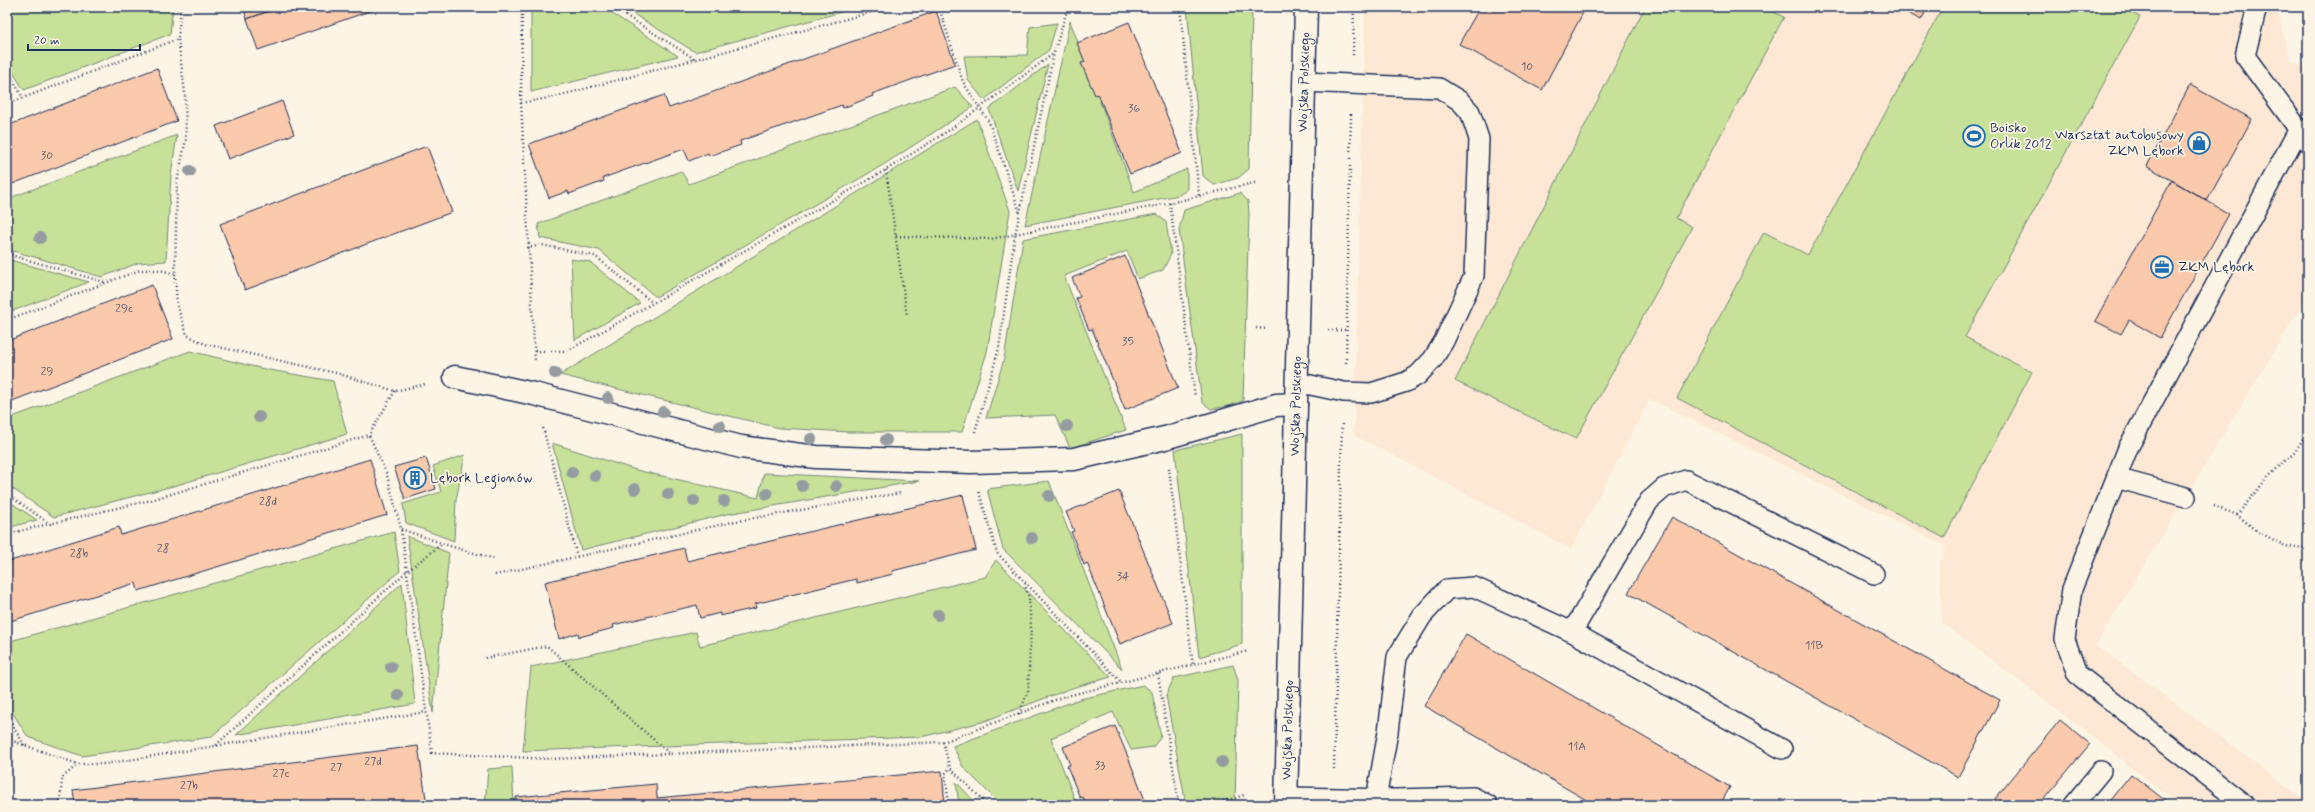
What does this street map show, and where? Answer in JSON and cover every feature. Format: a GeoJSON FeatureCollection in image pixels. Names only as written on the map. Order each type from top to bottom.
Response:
{"type":"FeatureCollection","features":[{"type":"Feature","properties":{"kind":"street","name":"Wojska Polskiego"},"geometry":{"type":"LineString","coordinates":[[1286,801],[1306,7]]}},
{"type":"Feature","properties":{"kind":"street"},"geometry":{"type":"LineString","coordinates":[[455,377],[534,394],[741,447],[816,457],[971,462],[1074,459],[1165,438],[1276,405],[1296,404]]}},
{"type":"Feature","properties":{"kind":"lane"},"geometry":{"type":"LineString","coordinates":[[2245,805],[2077,674],[2065,639],[2072,589],[2128,448],[2303,136],[2245,56],[2257,7]]}},
{"type":"Feature","properties":{"kind":"lane"},"geometry":{"type":"LineString","coordinates":[[1296,382],[1344,392],[1371,393],[1418,375],[1433,359],[1444,342],[1474,276],[1479,139],[1470,112],[1460,101],[1439,88],[1304,82]]}},
{"type":"Feature","properties":{"kind":"lane"},"geometry":{"type":"LineString","coordinates":[[2116,478],[2186,497]]}},
{"type":"Feature","properties":{"kind":"lane"},"geometry":{"type":"LineString","coordinates":[[1572,632],[1649,501],[1664,488],[1686,480],[1874,574]]}},
{"type":"Feature","properties":{"kind":"lane"},"geometry":{"type":"LineString","coordinates":[[1376,799],[1388,732],[1397,657],[1422,616],[1447,589],[1474,587],[1572,632],[1782,750]]}},
{"type":"Feature","properties":{"kind":"lane"},"geometry":{"type":"LineString","coordinates":[[2074,805],[2101,772]]}},
{"type":"Feature","properties":{"kind":"lane"},"geometry":{"type":"LineString","coordinates":[[1286,801],[1376,799],[1396,802],[1473,797],[1488,805]]}},
{"type":"Feature","properties":{"kind":"path"},"geometry":{"type":"LineString","coordinates":[[7,534],[151,500],[369,435],[396,391],[336,373],[205,344],[187,335],[177,305],[175,274],[177,183],[186,139],[185,93],[178,39],[181,7]]}},
{"type":"Feature","properties":{"kind":"path"},"geometry":{"type":"LineString","coordinates":[[522,7],[521,103],[527,248],[535,350],[534,394],[577,556]]}},
{"type":"Feature","properties":{"kind":"path"},"geometry":{"type":"LineString","coordinates":[[612,7],[695,59]]}},
{"type":"Feature","properties":{"kind":"path"},"geometry":{"type":"LineString","coordinates":[[857,7],[872,12]]}},
{"type":"Feature","properties":{"kind":"path"},"geometry":{"type":"LineString","coordinates":[[521,103],[554,97],[891,7]]}},
{"type":"Feature","properties":{"kind":"path"},"geometry":{"type":"LineString","coordinates":[[939,7],[963,82],[989,122],[1020,214]]}},
{"type":"Feature","properties":{"kind":"path"},"geometry":{"type":"LineString","coordinates":[[1068,7],[1054,53],[1015,235],[999,348],[969,451],[997,553],[1120,682]]}},
{"type":"Feature","properties":{"kind":"path"},"geometry":{"type":"LineString","coordinates":[[1180,7],[1198,196]]}},
{"type":"Feature","properties":{"kind":"path"},"geometry":{"type":"LineString","coordinates":[[7,104],[178,39]]}},
{"type":"Feature","properties":{"kind":"path"},"geometry":{"type":"LineString","coordinates":[[535,350],[567,351],[653,304],[886,170],[980,110],[1054,53]]}},
{"type":"Feature","properties":{"kind":"path"},"geometry":{"type":"LineString","coordinates":[[7,70],[23,98]]}},
{"type":"Feature","properties":{"kind":"path"},"geometry":{"type":"LineString","coordinates":[[886,170],[907,316]]}},
{"type":"Feature","properties":{"kind":"path"},"geometry":{"type":"LineString","coordinates":[[896,236],[991,239],[1170,203],[1258,182]]}},
{"type":"Feature","properties":{"kind":"path"},"geometry":{"type":"LineString","coordinates":[[1170,203],[1199,428]]}},
{"type":"Feature","properties":{"kind":"path"},"geometry":{"type":"LineString","coordinates":[[527,248],[542,245],[595,256],[653,304]]}},
{"type":"Feature","properties":{"kind":"path"},"geometry":{"type":"LineString","coordinates":[[7,254],[105,283]]}},
{"type":"Feature","properties":{"kind":"path"},"geometry":{"type":"LineString","coordinates":[[7,320],[140,270],[160,270],[175,274]]}},
{"type":"Feature","properties":{"kind":"path"},"geometry":{"type":"LineString","coordinates":[[2237,514],[2268,477],[2295,452],[2308,430]]}},
{"type":"Feature","properties":{"kind":"path"},"geometry":{"type":"LineString","coordinates":[[369,435],[387,475],[401,528],[425,712],[432,753],[552,759],[943,742],[1063,697],[1120,682],[1193,666],[1248,651]]}},
{"type":"Feature","properties":{"kind":"path"},"geometry":{"type":"LineString","coordinates":[[1165,438],[1193,666]]}},
{"type":"Feature","properties":{"kind":"path"},"geometry":{"type":"LineString","coordinates":[[495,575],[737,521],[906,492]]}},
{"type":"Feature","properties":{"kind":"path"},"geometry":{"type":"LineString","coordinates":[[7,494],[51,524]]}},
{"type":"Feature","properties":{"kind":"path"},"geometry":{"type":"LineString","coordinates":[[2186,497],[2237,514],[2257,531],[2285,546],[2308,550]]}},
{"type":"Feature","properties":{"kind":"path"},"geometry":{"type":"LineString","coordinates":[[401,528],[495,559]]}},
{"type":"Feature","properties":{"kind":"path"},"geometry":{"type":"LineString","coordinates":[[216,746],[406,572],[443,543]]}},
{"type":"Feature","properties":{"kind":"path"},"geometry":{"type":"LineString","coordinates":[[1019,714],[1028,691],[1031,626],[1029,598],[1023,581]]}},
{"type":"Feature","properties":{"kind":"path"},"geometry":{"type":"LineString","coordinates":[[485,658],[546,646],[671,754]]}},
{"type":"Feature","properties":{"kind":"path"},"geometry":{"type":"LineString","coordinates":[[1158,674],[1179,805]]}},
{"type":"Feature","properties":{"kind":"path"},"geometry":{"type":"LineString","coordinates":[[7,740],[78,764],[104,764],[425,712]]}},
{"type":"Feature","properties":{"kind":"path"},"geometry":{"type":"LineString","coordinates":[[7,717],[25,746]]}},
{"type":"Feature","properties":{"kind":"path"},"geometry":{"type":"LineString","coordinates":[[943,742],[950,768],[988,805]]}},
{"type":"Feature","properties":{"kind":"path"},"geometry":{"type":"LineString","coordinates":[[60,805],[62,778],[78,764]]}},
{"type":"Feature","properties":{"kind":"path"},"geometry":{"type":"LineString","coordinates":[[949,805],[945,774],[950,768]]}},
{"type":"Feature","properties":{"kind":"path"},"geometry":{"type":"LineString","coordinates":[[1212,805],[1244,795]]}},
{"type":"Feature","properties":{"kind":"path"},"geometry":{"type":"LineString","coordinates":[[462,805],[469,800]]}},
{"type":"Feature","properties":{"kind":"shaded area"},"geometry":{"type":"Polygon","coordinates":[[[1365,7],[2276,7],[2291,61],[2308,69],[2308,295],[2096,645],[2308,802],[2308,805],[2180,805],[2053,706],[1942,623],[1939,567],[1946,546],[1650,399],[1571,549],[1354,435],[1365,7]]]}},
{"type":"Feature","properties":{"kind":"green space"},"geometry":{"type":"Polygon","coordinates":[[[7,7],[173,7],[170,34],[24,90],[7,63],[7,7]]]}},
{"type":"Feature","properties":{"kind":"green space"},"geometry":{"type":"Polygon","coordinates":[[[531,7],[602,7],[678,56],[531,92],[531,7]]]}},
{"type":"Feature","properties":{"kind":"green space"},"geometry":{"type":"Polygon","coordinates":[[[622,7],[838,7],[849,10],[695,52],[622,7]]]}},
{"type":"Feature","properties":{"kind":"green space"},"geometry":{"type":"Polygon","coordinates":[[[1187,7],[1252,7],[1249,169],[1238,178],[1214,185],[1203,176],[1187,7]]]}},
{"type":"Feature","properties":{"kind":"green space"},"geometry":{"type":"Polygon","coordinates":[[[1645,7],[1763,7],[1784,17],[1676,218],[1692,227],[1576,439],[1455,381],[1645,7]]]}},
{"type":"Feature","properties":{"kind":"green space"},"geometry":{"type":"Polygon","coordinates":[[[1943,7],[2120,7],[2140,17],[1965,337],[2032,372],[1944,538],[1677,398],[1764,232],[1808,255],[1943,7]]]}},
{"type":"Feature","properties":{"kind":"green space"},"geometry":{"type":"Polygon","coordinates":[[[1070,21],[1134,192],[1187,169],[1187,190],[1179,195],[1025,225],[1070,21]]]}},
{"type":"Feature","properties":{"kind":"green space"},"geometry":{"type":"Polygon","coordinates":[[[1057,23],[1049,50],[984,100],[968,80],[964,56],[1027,55],[1030,27],[1057,23]]]}},
{"type":"Feature","properties":{"kind":"green space"},"geometry":{"type":"Polygon","coordinates":[[[1048,64],[1018,191],[989,109],[1048,64]]]}},
{"type":"Feature","properties":{"kind":"green space"},"geometry":{"type":"Polygon","coordinates":[[[955,87],[973,107],[883,165],[656,297],[599,250],[540,238],[538,224],[681,171],[689,184],[955,87]]]}},
{"type":"Feature","properties":{"kind":"green space"},"geometry":{"type":"Polygon","coordinates":[[[977,119],[1010,211],[987,352],[962,432],[849,432],[779,428],[560,375],[977,119]]]}},
{"type":"Feature","properties":{"kind":"green space"},"geometry":{"type":"Polygon","coordinates":[[[177,135],[171,175],[166,261],[138,263],[102,277],[7,249],[7,199],[177,135]]]}},
{"type":"Feature","properties":{"kind":"green space"},"geometry":{"type":"Polygon","coordinates":[[[1240,193],[1248,201],[1249,214],[1243,401],[1229,406],[1211,409],[1202,402],[1179,230],[1184,210],[1240,193]]]}},
{"type":"Feature","properties":{"kind":"green space"},"geometry":{"type":"Polygon","coordinates":[[[1157,214],[1166,222],[1171,254],[1163,270],[1138,279],[1127,251],[1064,276],[1126,430],[1070,448],[1055,415],[986,418],[1004,359],[1023,239],[1157,214]]]}},
{"type":"Feature","properties":{"kind":"green space"},"geometry":{"type":"Polygon","coordinates":[[[7,259],[10,260],[89,282],[7,313],[7,259]]]}},
{"type":"Feature","properties":{"kind":"green space"},"geometry":{"type":"Polygon","coordinates":[[[571,259],[590,262],[640,303],[575,340],[571,259]]]}},
{"type":"Feature","properties":{"kind":"green space"},"geometry":{"type":"Polygon","coordinates":[[[190,351],[264,369],[333,381],[347,434],[177,485],[54,517],[7,485],[7,419],[190,351]]]}},
{"type":"Feature","properties":{"kind":"green space"},"geometry":{"type":"Polygon","coordinates":[[[1242,434],[1242,644],[1199,657],[1175,450],[1242,434]]]}},
{"type":"Feature","properties":{"kind":"green space"},"geometry":{"type":"Polygon","coordinates":[[[552,443],[636,470],[758,498],[764,473],[919,481],[727,514],[581,550],[552,443]]]}},
{"type":"Feature","properties":{"kind":"green space"},"geometry":{"type":"Polygon","coordinates":[[[465,455],[456,500],[454,541],[406,523],[403,504],[441,492],[433,466],[465,455]]]}},
{"type":"Feature","properties":{"kind":"green space"},"geometry":{"type":"Polygon","coordinates":[[[1049,481],[1122,669],[1003,549],[987,489],[1049,481]]]}},
{"type":"Feature","properties":{"kind":"green space"},"geometry":{"type":"Polygon","coordinates":[[[7,500],[37,520],[7,528],[7,500]]]}},
{"type":"Feature","properties":{"kind":"green space"},"geometry":{"type":"Polygon","coordinates":[[[394,532],[400,571],[211,737],[82,756],[28,737],[7,704],[7,642],[394,532]]]}},
{"type":"Feature","properties":{"kind":"green space"},"geometry":{"type":"Polygon","coordinates":[[[407,536],[449,553],[433,713],[407,536]]]}},
{"type":"Feature","properties":{"kind":"green space"},"geometry":{"type":"Polygon","coordinates":[[[996,560],[1111,677],[1072,688],[982,722],[921,737],[523,751],[531,667],[696,632],[700,646],[985,577],[996,560]]]}},
{"type":"Feature","properties":{"kind":"green space"},"geometry":{"type":"Polygon","coordinates":[[[402,583],[415,704],[236,735],[402,583]]]}},
{"type":"Feature","properties":{"kind":"green space"},"geometry":{"type":"Polygon","coordinates":[[[1233,665],[1238,680],[1235,805],[1186,805],[1166,695],[1174,678],[1233,665]]]}},
{"type":"Feature","properties":{"kind":"green space"},"geometry":{"type":"Polygon","coordinates":[[[1143,685],[1152,692],[1161,737],[1153,747],[1131,750],[1113,712],[1051,738],[1077,805],[1001,805],[963,767],[953,746],[1080,699],[1143,685]]]}},
{"type":"Feature","properties":{"kind":"green space"},"geometry":{"type":"Polygon","coordinates":[[[512,767],[514,805],[485,805],[488,769],[512,767]]]}},
{"type":"Feature","properties":{"kind":"green space"},"geometry":{"type":"Polygon","coordinates":[[[956,782],[978,805],[959,805],[956,782]]]}},
{"type":"Feature","properties":{"kind":"building"},"geometry":{"type":"Polygon","coordinates":[[[243,7],[280,7],[247,19],[243,7]]]}},
{"type":"Feature","properties":{"kind":"building"},"geometry":{"type":"Polygon","coordinates":[[[280,7],[381,7],[258,50],[247,19],[280,7]]]}},
{"type":"Feature","properties":{"kind":"building"},"geometry":{"type":"Polygon","coordinates":[[[1480,7],[1586,7],[1542,90],[1459,44],[1480,7]]]}},
{"type":"Feature","properties":{"kind":"building"},"geometry":{"type":"Polygon","coordinates":[[[1896,7],[1928,7],[1921,20],[1896,7]]]}},
{"type":"Feature","properties":{"kind":"building"},"geometry":{"type":"Polygon","coordinates":[[[936,11],[955,64],[872,94],[873,96],[843,108],[842,105],[740,141],[741,145],[709,156],[708,153],[689,161],[684,149],[603,178],[604,181],[569,194],[568,191],[549,198],[529,144],[664,95],[669,108],[936,11]]]}},
{"type":"Feature","properties":{"kind":"building"},"geometry":{"type":"Polygon","coordinates":[[[1129,22],[1182,153],[1130,174],[1098,94],[1095,95],[1081,63],[1085,62],[1077,43],[1129,22]]]}},
{"type":"Feature","properties":{"kind":"building"},"geometry":{"type":"Polygon","coordinates":[[[157,68],[177,121],[7,186],[7,126],[157,68]]]}},
{"type":"Feature","properties":{"kind":"building","name":"Warsztat autobusowy ZKM Lębork"},"geometry":{"type":"Polygon","coordinates":[[[2190,85],[2252,119],[2207,201],[2147,166],[2190,85]]]}},
{"type":"Feature","properties":{"kind":"building"},"geometry":{"type":"Polygon","coordinates":[[[282,101],[294,134],[228,159],[216,126],[282,101]]]}},
{"type":"Feature","properties":{"kind":"building"},"geometry":{"type":"Polygon","coordinates":[[[427,146],[452,212],[245,290],[220,224],[427,146]]]}},
{"type":"Feature","properties":{"kind":"building","name":"ZKM Lębork"},"geometry":{"type":"Polygon","coordinates":[[[2172,180],[2229,214],[2160,338],[2129,320],[2121,334],[2095,321],[2172,180]]]}},
{"type":"Feature","properties":{"kind":"building"},"geometry":{"type":"Polygon","coordinates":[[[1125,256],[1178,388],[1125,410],[1092,329],[1089,330],[1076,298],[1080,297],[1072,278],[1125,256]]]}},
{"type":"Feature","properties":{"kind":"building"},"geometry":{"type":"Polygon","coordinates":[[[152,285],[173,339],[7,403],[7,341],[152,285]]]}},
{"type":"Feature","properties":{"kind":"building","name":"Lębork Legionów"},"geometry":{"type":"Polygon","coordinates":[[[426,458],[436,489],[405,499],[394,467],[426,458]]]}},
{"type":"Feature","properties":{"kind":"building"},"geometry":{"type":"Polygon","coordinates":[[[370,459],[387,515],[138,591],[136,583],[7,622],[7,562],[119,527],[121,535],[370,459]]]}},
{"type":"Feature","properties":{"kind":"building"},"geometry":{"type":"Polygon","coordinates":[[[1119,491],[1173,623],[1120,644],[1087,563],[1084,565],[1071,532],[1074,531],[1066,512],[1119,491]]]}},
{"type":"Feature","properties":{"kind":"building"},"geometry":{"type":"Polygon","coordinates":[[[963,495],[976,550],[892,571],[893,574],[857,583],[856,579],[755,604],[756,608],[720,616],[720,613],[700,618],[697,605],[613,625],[614,628],[579,637],[578,633],[559,639],[545,582],[684,548],[687,561],[963,495]]]}},
{"type":"Feature","properties":{"kind":"building"},"geometry":{"type":"Polygon","coordinates":[[[1672,517],[2000,700],[1958,777],[1628,593],[1672,517]]]}},
{"type":"Feature","properties":{"kind":"building"},"geometry":{"type":"Polygon","coordinates":[[[1466,634],[1730,787],[1720,805],[1595,805],[1424,706],[1466,634]]]}},
{"type":"Feature","properties":{"kind":"building"},"geometry":{"type":"Polygon","coordinates":[[[2060,720],[2090,744],[2039,805],[1990,805],[2060,720]]]}},
{"type":"Feature","properties":{"kind":"building"},"geometry":{"type":"Polygon","coordinates":[[[1115,726],[1147,805],[1086,805],[1083,797],[1080,798],[1067,766],[1070,765],[1063,747],[1115,726]]]}},
{"type":"Feature","properties":{"kind":"building"},"geometry":{"type":"Polygon","coordinates":[[[418,746],[427,805],[75,805],[73,790],[418,746]]]}},
{"type":"Feature","properties":{"kind":"building"},"geometry":{"type":"Polygon","coordinates":[[[942,771],[945,805],[516,805],[516,797],[656,784],[657,798],[942,771]]]}},
{"type":"Feature","properties":{"kind":"building"},"geometry":{"type":"Polygon","coordinates":[[[2131,774],[2171,805],[2106,805],[2131,774]]]}},
{"type":"Feature","properties":{"kind":"place","name":"Boisko Orlik 2012"},"geometry":{"type":"Point","coordinates":[1974,136]}},
{"type":"Feature","properties":{"kind":"place","name":"Warsztat autobusowy ZKM Lębork"},"geometry":{"type":"Point","coordinates":[2199,143]}},
{"type":"Feature","properties":{"kind":"place","name":"ZKM Lębork"},"geometry":{"type":"Point","coordinates":[2162,267]}},
{"type":"Feature","properties":{"kind":"place","name":"Lębork Legionów"},"geometry":{"type":"Point","coordinates":[415,478]}}]}
